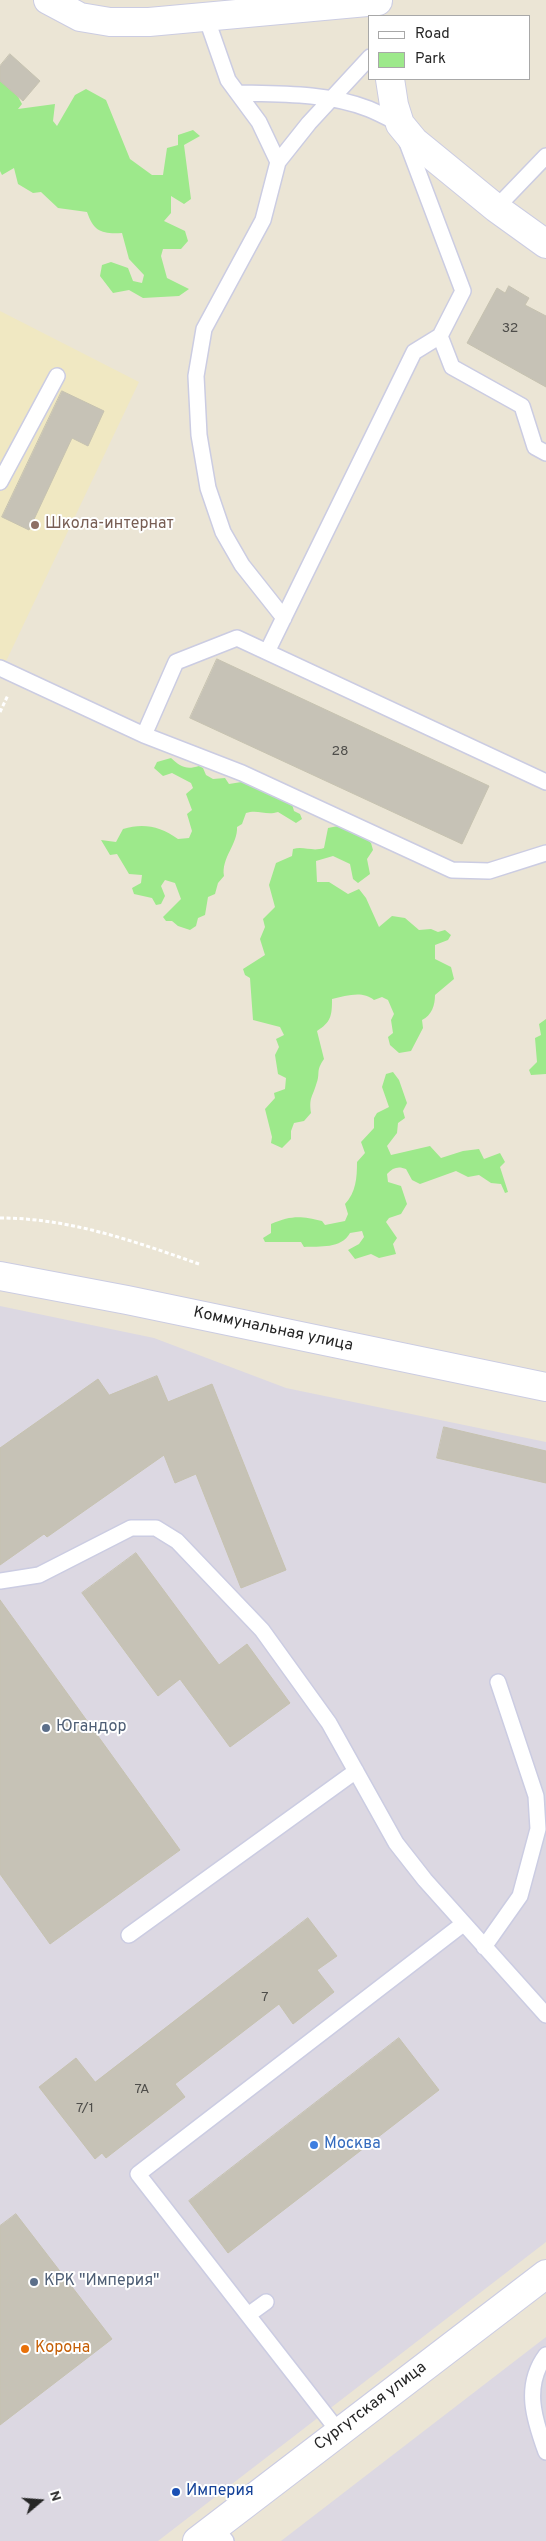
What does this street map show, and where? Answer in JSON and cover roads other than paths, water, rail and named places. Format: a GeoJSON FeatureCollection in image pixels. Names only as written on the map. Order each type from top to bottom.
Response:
{"type":"FeatureCollection","features":[{"type":"Feature","properties":{"kind":"street"},"geometry":{"type":"LineString","coordinates":[[48,0],[80,17],[110,22],[150,22],[330,3],[379,6]]}},
{"type":"Feature","properties":{"kind":"street"},"geometry":{"type":"LineString","coordinates":[[390,80],[394,105],[400,124],[414,141],[496,208],[546,244]]}},
{"type":"Feature","properties":{"kind":"street","name":"Коммунальная улица"},"geometry":{"type":"LineString","coordinates":[[0,1276],[546,1387]]}},
{"type":"Feature","properties":{"kind":"street","name":"Сургутская улица"},"geometry":{"type":"LineString","coordinates":[[213,2536],[339,2432],[546,2274]]}},
{"type":"Feature","properties":{"kind":"lane"},"geometry":{"type":"LineString","coordinates":[[206,17],[228,80],[259,122],[278,162]]}},
{"type":"Feature","properties":{"kind":"lane"},"geometry":{"type":"LineString","coordinates":[[284,618],[242,565],[223,532],[208,488],[199,435],[196,376],[204,329],[263,220],[278,162],[330,100],[368,59]]}},
{"type":"Feature","properties":{"kind":"lane"},"geometry":{"type":"LineString","coordinates":[[238,93],[282,94],[330,100],[367,108],[400,124],[463,291],[440,336],[414,352],[267,652]]}},
{"type":"Feature","properties":{"kind":"lane"},"geometry":{"type":"LineString","coordinates":[[496,208],[546,156]]}},
{"type":"Feature","properties":{"kind":"lane"},"geometry":{"type":"LineString","coordinates":[[440,336],[452,367],[522,406],[535,447],[546,453]]}},
{"type":"Feature","properties":{"kind":"lane"},"geometry":{"type":"LineString","coordinates":[[0,482],[57,376]]}},
{"type":"Feature","properties":{"kind":"lane"},"geometry":{"type":"LineString","coordinates":[[144,735],[176,662],[237,638],[546,782]]}},
{"type":"Feature","properties":{"kind":"lane"},"geometry":{"type":"LineString","coordinates":[[0,668],[144,735],[242,773],[452,870],[489,871],[546,853]]}},
{"type":"Feature","properties":{"kind":"lane"},"geometry":{"type":"LineString","coordinates":[[0,1582],[39,1576],[131,1528],[156,1528],[177,1541],[262,1630],[328,1723],[396,1843],[463,1924],[546,2015]]}},
{"type":"Feature","properties":{"kind":"lane"},"geometry":{"type":"LineString","coordinates":[[484,1947],[520,1896],[538,1829],[536,1796],[498,1682]]}},
{"type":"Feature","properties":{"kind":"lane"},"geometry":{"type":"LineString","coordinates":[[129,1935],[356,1771]]}},
{"type":"Feature","properties":{"kind":"lane"},"geometry":{"type":"LineString","coordinates":[[339,2432],[138,2174],[463,1924]]}},
{"type":"Feature","properties":{"kind":"lane"},"geometry":{"type":"LineString","coordinates":[[248,2315],[266,2302]]}},
{"type":"Feature","properties":{"kind":"lane"},"geometry":{"type":"LineString","coordinates":[[546,2355],[538,2366],[532,2390],[534,2420],[546,2452]]}},
{"type":"Feature","properties":{"kind":"place","name":"Школа-интернат"},"geometry":{"type":"Point","coordinates":[35,525]}},
{"type":"Feature","properties":{"kind":"place","name":"Югандор"},"geometry":{"type":"Point","coordinates":[46,1728]}},
{"type":"Feature","properties":{"kind":"place","name":"Москва"},"geometry":{"type":"Point","coordinates":[314,2145]}},
{"type":"Feature","properties":{"kind":"place","name":"КРК \"Империя\""},"geometry":{"type":"Point","coordinates":[34,2282]}},
{"type":"Feature","properties":{"kind":"place","name":"Корона"},"geometry":{"type":"Point","coordinates":[25,2349]}},
{"type":"Feature","properties":{"kind":"place","name":"Империя"},"geometry":{"type":"Point","coordinates":[176,2492]}}]}
